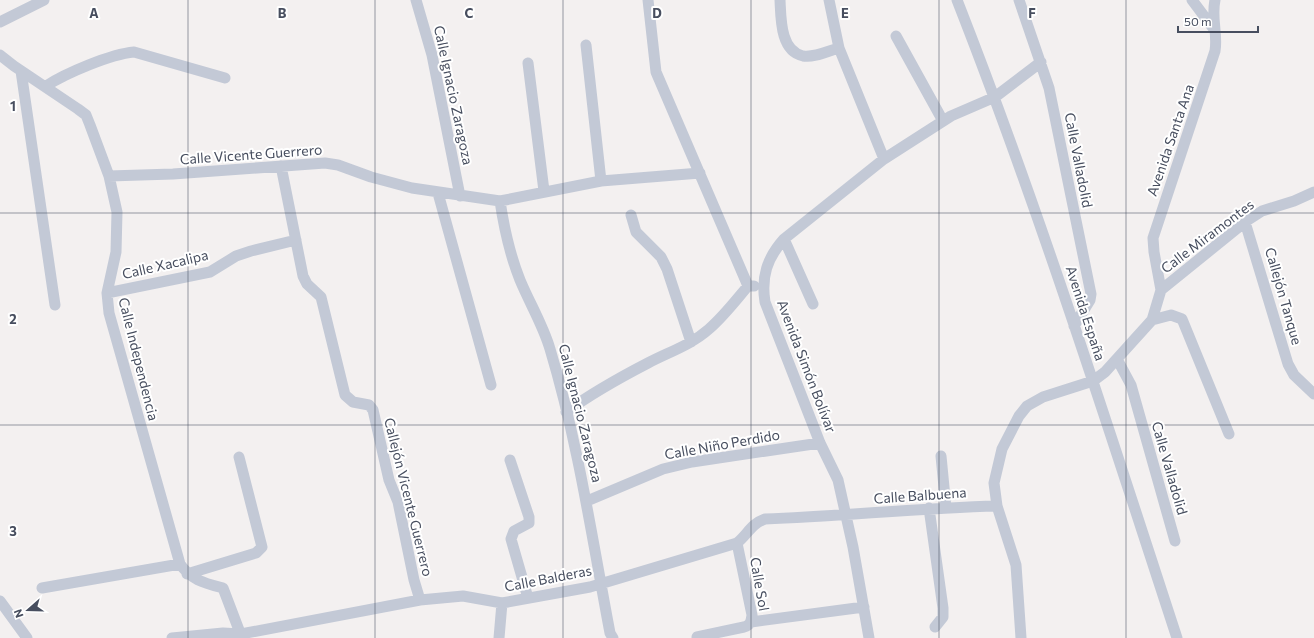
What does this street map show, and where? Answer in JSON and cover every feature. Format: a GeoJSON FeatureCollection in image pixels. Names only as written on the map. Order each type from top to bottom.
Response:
{"type":"FeatureCollection","features":[{"type":"Feature","properties":{"kind":"street"},"geometry":{"type":"LineString","coordinates":[[0,22],[44,0]]}},
{"type":"Feature","properties":{"kind":"street","name":"Calle Ignacio Zaragoza"},"geometry":{"type":"LineString","coordinates":[[416,0],[432,54],[460,196]]}},
{"type":"Feature","properties":{"kind":"street"},"geometry":{"type":"LineString","coordinates":[[648,0],[652,47],[656,72],[748,286]]}},
{"type":"Feature","properties":{"kind":"street"},"geometry":{"type":"LineString","coordinates":[[780,0],[784,38],[793,52],[803,56],[814,56],[839,48]]}},
{"type":"Feature","properties":{"kind":"street"},"geometry":{"type":"LineString","coordinates":[[829,0],[839,48],[884,159]]}},
{"type":"Feature","properties":{"kind":"street","name":"Avenida España"},"geometry":{"type":"LineString","coordinates":[[957,0],[995,97],[1050,252],[1177,638]]}},
{"type":"Feature","properties":{"kind":"street","name":"Calle Valladolid"},"geometry":{"type":"LineString","coordinates":[[1019,0],[1049,88],[1091,294],[1090,300],[1074,326]]}},
{"type":"Feature","properties":{"kind":"street"},"geometry":{"type":"LineString","coordinates":[[1192,0],[1215,30]]}},
{"type":"Feature","properties":{"kind":"street","name":"Avenida Santa Ana"},"geometry":{"type":"LineString","coordinates":[[1161,290],[1153,238],[1211,64],[1217,41],[1213,17],[1215,0]]}},
{"type":"Feature","properties":{"kind":"street"},"geometry":{"type":"LineString","coordinates":[[896,36],[943,121]]}},
{"type":"Feature","properties":{"kind":"street"},"geometry":{"type":"LineString","coordinates":[[586,45],[601,181]]}},
{"type":"Feature","properties":{"kind":"street"},"geometry":{"type":"LineString","coordinates":[[46,86],[70,72],[125,53],[134,52],[225,78]]}},
{"type":"Feature","properties":{"kind":"street","name":"Calle Independencia"},"geometry":{"type":"LineString","coordinates":[[0,55],[86,115],[109,176],[117,212],[118,225],[114,266],[107,293],[114,329],[180,564],[187,574],[204,583],[223,588],[242,636]]}},
{"type":"Feature","properties":{"kind":"street","name":"Avenida Simón Bolívar"},"geometry":{"type":"LineString","coordinates":[[869,638],[846,516],[835,474],[820,443],[770,316],[763,286],[773,252],[784,239],[884,159],[943,121],[995,97],[1041,62]]}},
{"type":"Feature","properties":{"kind":"street"},"geometry":{"type":"LineString","coordinates":[[528,63],[544,191]]}},
{"type":"Feature","properties":{"kind":"street"},"geometry":{"type":"LineString","coordinates":[[21,71],[55,305]]}},
{"type":"Feature","properties":{"kind":"street","name":"Calle Vicente Guerrero"},"geometry":{"type":"LineString","coordinates":[[109,176],[173,174],[325,163],[338,165],[371,177],[438,193],[500,201],[544,191],[601,181],[700,173]]}},
{"type":"Feature","properties":{"kind":"street","name":"Callejón Vicente Guerrero"},"geometry":{"type":"LineString","coordinates":[[281,166],[303,276],[307,284],[319,293],[321,297],[345,395],[353,402],[369,405],[373,410],[389,480],[398,502],[414,580],[420,600]]}},
{"type":"Feature","properties":{"kind":"street","name":"Calle Miramontes"},"geometry":{"type":"LineString","coordinates":[[1093,382],[1105,372],[1152,320],[1161,290],[1245,222],[1262,211],[1294,202],[1314,192]]}},
{"type":"Feature","properties":{"kind":"street"},"geometry":{"type":"LineString","coordinates":[[438,193],[491,385]]}},
{"type":"Feature","properties":{"kind":"street","name":"Calle Ignacio Zaragoza"},"geometry":{"type":"LineString","coordinates":[[500,201],[503,224],[515,266],[545,335],[566,412],[587,501],[610,633],[613,638]]}},
{"type":"Feature","properties":{"kind":"street"},"geometry":{"type":"LineString","coordinates":[[631,215],[636,232],[661,257],[667,269],[691,342]]}},
{"type":"Feature","properties":{"kind":"street","name":"Callejón Tanque"},"geometry":{"type":"LineString","coordinates":[[1245,222],[1288,364],[1294,375],[1314,394]]}},
{"type":"Feature","properties":{"kind":"street"},"geometry":{"type":"LineString","coordinates":[[784,239],[813,304]]}},
{"type":"Feature","properties":{"kind":"street","name":"Calle Xacalipa"},"geometry":{"type":"LineString","coordinates":[[107,293],[210,272],[236,256],[296,240]]}},
{"type":"Feature","properties":{"kind":"street"},"geometry":{"type":"LineString","coordinates":[[566,412],[591,394],[691,342],[709,330],[748,286],[763,286]]}},
{"type":"Feature","properties":{"kind":"street"},"geometry":{"type":"LineString","coordinates":[[1152,320],[1171,315],[1182,319],[1229,434]]}},
{"type":"Feature","properties":{"kind":"street","name":"Calle Valladolid"},"geometry":{"type":"LineString","coordinates":[[1117,359],[1131,385],[1175,541]]}},
{"type":"Feature","properties":{"kind":"street"},"geometry":{"type":"LineString","coordinates":[[1021,638],[1016,565],[997,506],[994,483],[1002,448],[1019,416],[1027,406],[1043,397],[1093,382]]}},
{"type":"Feature","properties":{"kind":"street","name":"Calle Niño Perdido"},"geometry":{"type":"LineString","coordinates":[[587,501],[664,469],[692,462],[820,443]]}},
{"type":"Feature","properties":{"kind":"street"},"geometry":{"type":"LineString","coordinates":[[942,456],[946,508]]}},
{"type":"Feature","properties":{"kind":"street"},"geometry":{"type":"LineString","coordinates":[[187,574],[256,553],[262,547],[263,542],[239,457]]}},
{"type":"Feature","properties":{"kind":"street"},"geometry":{"type":"LineString","coordinates":[[510,460],[529,517],[529,523],[514,531],[511,539],[528,598]]}},
{"type":"Feature","properties":{"kind":"street","name":"Calle Balbuena"},"geometry":{"type":"LineString","coordinates":[[846,516],[929,508],[997,506]]}},
{"type":"Feature","properties":{"kind":"street"},"geometry":{"type":"LineString","coordinates":[[929,508],[943,608],[943,617],[935,627]]}},
{"type":"Feature","properties":{"kind":"street","name":"Calle Balderas"},"geometry":{"type":"LineString","coordinates":[[172,638],[223,633],[242,636],[420,600],[463,596],[502,603],[590,587],[601,582],[737,543],[744,538],[756,522],[766,519],[846,516]]}},
{"type":"Feature","properties":{"kind":"street","name":"Calle Sol"},"geometry":{"type":"LineString","coordinates":[[697,637],[748,626],[751,622],[752,615],[737,543]]}},
{"type":"Feature","properties":{"kind":"street"},"geometry":{"type":"LineString","coordinates":[[42,588],[180,564]]}},
{"type":"Feature","properties":{"kind":"street"},"geometry":{"type":"LineString","coordinates":[[0,601],[27,638]]}},
{"type":"Feature","properties":{"kind":"street"},"geometry":{"type":"LineString","coordinates":[[499,638],[502,603]]}},
{"type":"Feature","properties":{"kind":"street"},"geometry":{"type":"LineString","coordinates":[[751,622],[864,607]]}}]}
